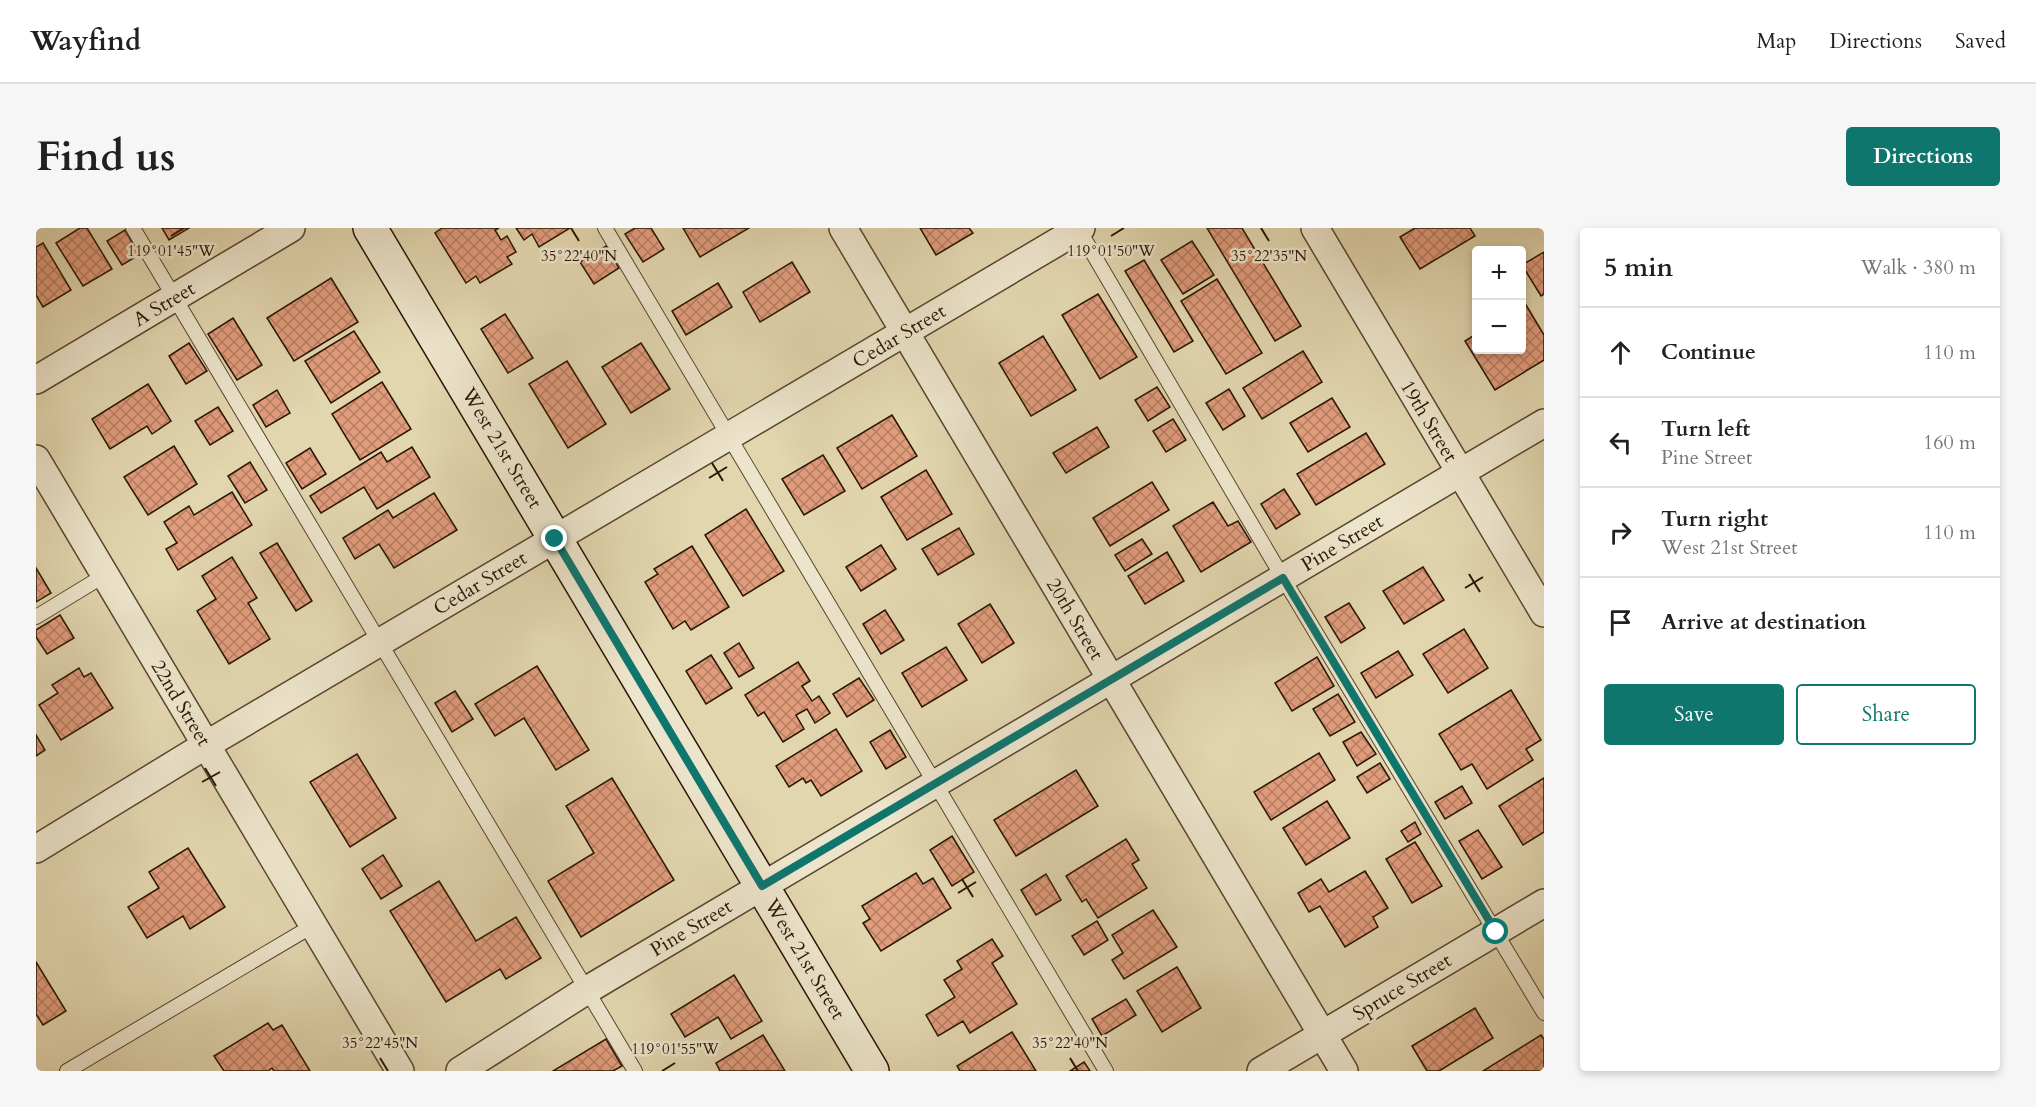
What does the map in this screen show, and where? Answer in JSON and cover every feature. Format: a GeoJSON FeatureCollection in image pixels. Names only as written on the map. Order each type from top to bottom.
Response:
{"type":"FeatureCollection","features":[{"type":"Feature","properties":{"kind":"street","name":"A Street"},"geometry":{"type":"LineString","coordinates":[[36,380],[291,228]]}},
{"type":"Feature","properties":{"kind":"street","name":"West 21st Street"},"geometry":{"type":"LineString","coordinates":[[370,228],[872,1071]]}},
{"type":"Feature","properties":{"kind":"street","name":"20th Street"},"geometry":{"type":"LineString","coordinates":[[843,228],[1344,1071]]}},
{"type":"Feature","properties":{"kind":"street","name":"Cedar Street"},"geometry":{"type":"LineString","coordinates":[[36,849],[206,745],[1079,228]]}},
{"type":"Feature","properties":{"kind":"street","name":"19th Street"},"geometry":{"type":"LineString","coordinates":[[1315,228],[1544,614]]}},
{"type":"Feature","properties":{"kind":"street","name":"Pine Street"},"geometry":{"type":"LineString","coordinates":[[460,1071],[587,990],[1544,423]]}},
{"type":"Feature","properties":{"kind":"street","name":"22nd Street"},"geometry":{"type":"LineString","coordinates":[[36,459],[400,1071]]}},
{"type":"Feature","properties":{"kind":"street","name":"Spruce Street"},"geometry":{"type":"LineString","coordinates":[[1261,1071],[1544,903]]}},
{"type":"Feature","properties":{"kind":"lane"},"geometry":{"type":"LineString","coordinates":[[132,228],[635,1071]]}},
{"type":"Feature","properties":{"kind":"lane"},"geometry":{"type":"LineString","coordinates":[[605,228],[1106,1071]]}},
{"type":"Feature","properties":{"kind":"lane"},"geometry":{"type":"LineString","coordinates":[[1079,228],[1283,578],[1544,1013]]}},
{"type":"Feature","properties":{"kind":"lane"},"geometry":{"type":"LineString","coordinates":[[36,617],[105,575]]}},
{"type":"Feature","properties":{"kind":"lane"},"geometry":{"type":"LineString","coordinates":[[67,1071],[314,925]]}},
{"type":"Feature","properties":{"kind":"building"},"geometry":{"type":"Polygon","coordinates":[[[80,228],[87,228],[112,269],[83,286],[56,243],[80,228]]]}},
{"type":"Feature","properties":{"kind":"building"},"geometry":{"type":"Polygon","coordinates":[[[162,228],[189,228],[169,240],[162,228]]]}},
{"type":"Feature","properties":{"kind":"building"},"geometry":{"type":"Polygon","coordinates":[[[442,228],[499,228],[495,230],[501,240],[507,236],[516,252],[507,257],[512,264],[480,283],[476,276],[466,283],[435,233],[442,228]]]}},
{"type":"Feature","properties":{"kind":"building"},"geometry":{"type":"Polygon","coordinates":[[[516,228],[570,228],[539,247],[532,234],[524,240],[516,228]]]}},
{"type":"Feature","properties":{"kind":"building"},"geometry":{"type":"Polygon","coordinates":[[[635,228],[651,228],[664,249],[643,262],[625,234],[635,228]]]}},
{"type":"Feature","properties":{"kind":"building"},"geometry":{"type":"Polygon","coordinates":[[[683,228],[749,228],[700,257],[683,228]]]}},
{"type":"Feature","properties":{"kind":"building"},"geometry":{"type":"Polygon","coordinates":[[[920,228],[969,228],[973,233],[936,255],[920,228]]]}},
{"type":"Feature","properties":{"kind":"building"},"geometry":{"type":"Polygon","coordinates":[[[1207,228],[1242,228],[1301,326],[1275,341],[1207,228]]]}},
{"type":"Feature","properties":{"kind":"building"},"geometry":{"type":"Polygon","coordinates":[[[1415,228],[1470,228],[1475,236],[1420,269],[1400,237],[1415,228]]]}},
{"type":"Feature","properties":{"kind":"building"},"geometry":{"type":"Polygon","coordinates":[[[125,230],[139,255],[122,265],[107,241],[125,230]]]}},
{"type":"Feature","properties":{"kind":"building"},"geometry":{"type":"Polygon","coordinates":[[[1192,241],[1214,275],[1183,294],[1161,260],[1192,241]]]}},
{"type":"Feature","properties":{"kind":"building"},"geometry":{"type":"Polygon","coordinates":[[[43,243],[71,290],[43,307],[36,295],[36,247],[43,243]]]}},
{"type":"Feature","properties":{"kind":"building"},"geometry":{"type":"Polygon","coordinates":[[[606,246],[619,268],[594,284],[580,262],[606,246]]]}},
{"type":"Feature","properties":{"kind":"building"},"geometry":{"type":"Polygon","coordinates":[[[1544,252],[1544,294],[1541,296],[1526,272],[1526,263],[1544,252]]]}},
{"type":"Feature","properties":{"kind":"building"},"geometry":{"type":"Polygon","coordinates":[[[1144,260],[1193,341],[1174,352],[1125,271],[1144,260]]]}},
{"type":"Feature","properties":{"kind":"building"},"geometry":{"type":"Polygon","coordinates":[[[792,262],[810,292],[760,322],[743,292],[792,262]]]}},
{"type":"Feature","properties":{"kind":"building"},"geometry":{"type":"Polygon","coordinates":[[[331,278],[358,322],[294,361],[267,318],[331,278]]]}},
{"type":"Feature","properties":{"kind":"building"},"geometry":{"type":"Polygon","coordinates":[[[1217,279],[1262,353],[1226,374],[1181,301],[1217,279]]]}},
{"type":"Feature","properties":{"kind":"building"},"geometry":{"type":"Polygon","coordinates":[[[718,283],[732,307],[686,335],[672,311],[718,283]]]}},
{"type":"Feature","properties":{"kind":"building"},"geometry":{"type":"Polygon","coordinates":[[[1098,294],[1137,357],[1100,379],[1062,315],[1098,294]]]}},
{"type":"Feature","properties":{"kind":"building"},"geometry":{"type":"Polygon","coordinates":[[[1526,305],[1544,335],[1544,360],[1495,390],[1473,354],[1526,354],[1526,305]]]}},
{"type":"Feature","properties":{"kind":"building"},"geometry":{"type":"Polygon","coordinates":[[[505,314],[533,358],[508,373],[481,329],[505,314]]]}},
{"type":"Feature","properties":{"kind":"building"},"geometry":{"type":"Polygon","coordinates":[[[233,318],[262,365],[237,380],[208,334],[233,318]]]}},
{"type":"Feature","properties":{"kind":"building"},"geometry":{"type":"Polygon","coordinates":[[[354,331],[380,372],[331,403],[305,361],[354,331]]]}},
{"type":"Feature","properties":{"kind":"building"},"geometry":{"type":"Polygon","coordinates":[[[1043,336],[1076,390],[1031,416],[999,363],[1043,336]]]}},
{"type":"Feature","properties":{"kind":"building"},"geometry":{"type":"Polygon","coordinates":[[[1472,337],[1472,352],[1465,341],[1472,337]]]}},
{"type":"Feature","properties":{"kind":"building"},"geometry":{"type":"Polygon","coordinates":[[[189,343],[207,371],[186,384],[169,356],[189,343]]]}},
{"type":"Feature","properties":{"kind":"building"},"geometry":{"type":"Polygon","coordinates":[[[641,343],[670,389],[631,413],[602,367],[641,343]]]}},
{"type":"Feature","properties":{"kind":"building"},"geometry":{"type":"Polygon","coordinates":[[[1303,351],[1322,382],[1262,419],[1243,388],[1303,351]]]}},
{"type":"Feature","properties":{"kind":"building"},"geometry":{"type":"Polygon","coordinates":[[[567,361],[606,424],[568,448],[529,384],[567,361]]]}},
{"type":"Feature","properties":{"kind":"building"},"geometry":{"type":"Polygon","coordinates":[[[382,382],[411,429],[360,460],[332,414],[382,382]]]}},
{"type":"Feature","properties":{"kind":"building"},"geometry":{"type":"Polygon","coordinates":[[[148,384],[171,421],[152,434],[147,426],[110,449],[92,419],[148,384]]]}},
{"type":"Feature","properties":{"kind":"building"},"geometry":{"type":"Polygon","coordinates":[[[1157,387],[1170,407],[1148,421],[1135,400],[1157,387]]]}},
{"type":"Feature","properties":{"kind":"building"},"geometry":{"type":"Polygon","coordinates":[[[1229,389],[1245,416],[1223,430],[1206,403],[1229,389]]]}},
{"type":"Feature","properties":{"kind":"building"},"geometry":{"type":"Polygon","coordinates":[[[277,390],[290,413],[266,427],[253,405],[277,390]]]}},
{"type":"Feature","properties":{"kind":"building"},"geometry":{"type":"Polygon","coordinates":[[[1332,398],[1350,427],[1308,452],[1290,423],[1332,398]]]}},
{"type":"Feature","properties":{"kind":"building"},"geometry":{"type":"Polygon","coordinates":[[[218,407],[233,431],[210,445],[195,421],[218,407]]]}},
{"type":"Feature","properties":{"kind":"building"},"geometry":{"type":"Polygon","coordinates":[[[892,415],[917,456],[862,489],[837,448],[892,415]]]}},
{"type":"Feature","properties":{"kind":"building"},"geometry":{"type":"Polygon","coordinates":[[[1173,419],[1186,440],[1166,452],[1153,431],[1173,419]]]}},
{"type":"Feature","properties":{"kind":"building"},"geometry":{"type":"Polygon","coordinates":[[[1097,427],[1109,447],[1066,473],[1053,453],[1097,427]]]}},
{"type":"Feature","properties":{"kind":"building"},"geometry":{"type":"Polygon","coordinates":[[[1366,433],[1385,464],[1316,505],[1297,474],[1366,433]]]}},
{"type":"Feature","properties":{"kind":"building"},"geometry":{"type":"Polygon","coordinates":[[[174,446],[197,484],[148,515],[124,477],[174,446]]]}},
{"type":"Feature","properties":{"kind":"building"},"geometry":{"type":"Polygon","coordinates":[[[412,447],[430,477],[377,509],[364,487],[321,513],[310,496],[381,452],[387,462],[412,447]]]}},
{"type":"Feature","properties":{"kind":"building"},"geometry":{"type":"Polygon","coordinates":[[[310,448],[326,474],[302,489],[286,463],[310,448]]]}},
{"type":"Feature","properties":{"kind":"building"},"geometry":{"type":"Polygon","coordinates":[[[823,455],[845,491],[804,515],[782,479],[823,455]]]}},
{"type":"Feature","properties":{"kind":"building"},"geometry":{"type":"Polygon","coordinates":[[[250,462],[267,490],[245,503],[228,476],[250,462]]]}},
{"type":"Feature","properties":{"kind":"building"},"geometry":{"type":"Polygon","coordinates":[[[926,470],[952,514],[907,540],[881,497],[926,470]]]}},
{"type":"Feature","properties":{"kind":"building"},"geometry":{"type":"Polygon","coordinates":[[[1152,482],[1169,510],[1110,546],[1093,518],[1152,482]]]}},
{"type":"Feature","properties":{"kind":"building"},"geometry":{"type":"Polygon","coordinates":[[[1284,489],[1300,514],[1276,529],[1261,504],[1284,489]]]}},
{"type":"Feature","properties":{"kind":"building"},"geometry":{"type":"Polygon","coordinates":[[[232,492],[252,525],[178,570],[166,549],[177,543],[164,522],[189,506],[194,515],[232,492]]]}},
{"type":"Feature","properties":{"kind":"building"},"geometry":{"type":"Polygon","coordinates":[[[434,493],[457,530],[394,568],[379,544],[355,559],[343,538],[388,510],[393,518],[434,493]]]}},
{"type":"Feature","properties":{"kind":"building"},"geometry":{"type":"Polygon","coordinates":[[[1213,502],[1228,526],[1238,521],[1251,542],[1201,572],[1173,526],[1213,502]]]}},
{"type":"Feature","properties":{"kind":"building"},"geometry":{"type":"Polygon","coordinates":[[[746,509],[784,571],[743,596],[705,535],[746,509]]]}},
{"type":"Feature","properties":{"kind":"building"},"geometry":{"type":"Polygon","coordinates":[[[959,528],[974,554],[938,575],[922,549],[959,528]]]}},
{"type":"Feature","properties":{"kind":"building"},"geometry":{"type":"Polygon","coordinates":[[[1142,539],[1152,554],[1125,571],[1115,555],[1142,539]]]}},
{"type":"Feature","properties":{"kind":"building"},"geometry":{"type":"Polygon","coordinates":[[[277,543],[312,601],[296,611],[260,553],[277,543]]]}},
{"type":"Feature","properties":{"kind":"building"},"geometry":{"type":"Polygon","coordinates":[[[881,545],[896,569],[861,591],[846,567],[881,545]]]}},
{"type":"Feature","properties":{"kind":"building"},"geometry":{"type":"Polygon","coordinates":[[[692,546],[729,607],[691,630],[685,621],[673,629],[645,582],[658,574],[654,569],[692,546]]]}},
{"type":"Feature","properties":{"kind":"building"},"geometry":{"type":"Polygon","coordinates":[[[1167,552],[1184,581],[1145,604],[1128,576],[1167,552]]]}},
{"type":"Feature","properties":{"kind":"building"},"geometry":{"type":"Polygon","coordinates":[[[232,557],[257,598],[248,603],[270,639],[229,664],[197,611],[216,599],[202,576],[232,557]]]}},
{"type":"Feature","properties":{"kind":"building"},"geometry":{"type":"Polygon","coordinates":[[[1423,567],[1444,600],[1404,624],[1383,591],[1423,567]]]}},
{"type":"Feature","properties":{"kind":"building"},"geometry":{"type":"Polygon","coordinates":[[[36,568],[51,593],[36,602],[36,568]]]}},
{"type":"Feature","properties":{"kind":"building"},"geometry":{"type":"Polygon","coordinates":[[[1349,603],[1365,628],[1341,643],[1325,617],[1349,603]]]}},
{"type":"Feature","properties":{"kind":"building"},"geometry":{"type":"Polygon","coordinates":[[[990,604],[1014,643],[982,663],[958,624],[990,604]]]}},
{"type":"Feature","properties":{"kind":"building"},"geometry":{"type":"Polygon","coordinates":[[[885,610],[904,640],[881,654],[863,624],[885,610]]]}},
{"type":"Feature","properties":{"kind":"building"},"geometry":{"type":"Polygon","coordinates":[[[60,615],[74,638],[47,654],[36,637],[36,630],[60,615]]]}},
{"type":"Feature","properties":{"kind":"building"},"geometry":{"type":"Polygon","coordinates":[[[1464,629],[1488,668],[1448,693],[1423,654],[1464,629]]]}},
{"type":"Feature","properties":{"kind":"building"},"geometry":{"type":"Polygon","coordinates":[[[739,643],[754,668],[739,677],[724,653],[739,643]]]}},
{"type":"Feature","properties":{"kind":"building"},"geometry":{"type":"Polygon","coordinates":[[[946,647],[967,680],[922,707],[902,673],[946,647]]]}},
{"type":"Feature","properties":{"kind":"building"},"geometry":{"type":"Polygon","coordinates":[[[1398,651],[1413,675],[1376,698],[1361,673],[1398,651]]]}},
{"type":"Feature","properties":{"kind":"building"},"geometry":{"type":"Polygon","coordinates":[[[711,655],[732,688],[706,704],[686,671],[711,655]]]}},
{"type":"Feature","properties":{"kind":"building"},"geometry":{"type":"Polygon","coordinates":[[[1317,657],[1334,686],[1292,711],[1275,683],[1317,657]]]}},
{"type":"Feature","properties":{"kind":"building"},"geometry":{"type":"Polygon","coordinates":[[[798,662],[810,681],[802,686],[812,701],[819,696],[830,713],[815,723],[807,709],[796,715],[804,729],[783,742],[764,712],[758,716],[745,695],[798,662]]]}},
{"type":"Feature","properties":{"kind":"building"},"geometry":{"type":"Polygon","coordinates":[[[537,666],[589,750],[556,770],[524,718],[495,736],[475,704],[537,666]]]}},
{"type":"Feature","properties":{"kind":"building"},"geometry":{"type":"Polygon","coordinates":[[[79,668],[84,677],[91,673],[113,708],[61,740],[39,705],[58,693],[52,685],[79,668]]]}},
{"type":"Feature","properties":{"kind":"building"},"geometry":{"type":"Polygon","coordinates":[[[859,678],[874,700],[847,717],[833,694],[859,678]]]}},
{"type":"Feature","properties":{"kind":"building"},"geometry":{"type":"Polygon","coordinates":[[[1511,690],[1541,740],[1526,749],[1533,760],[1487,789],[1472,764],[1461,770],[1439,734],[1511,690]]]}},
{"type":"Feature","properties":{"kind":"building"},"geometry":{"type":"Polygon","coordinates":[[[455,691],[473,719],[452,732],[435,703],[455,691]]]}},
{"type":"Feature","properties":{"kind":"building"},"geometry":{"type":"Polygon","coordinates":[[[1338,694],[1355,722],[1330,736],[1313,709],[1338,694]]]}},
{"type":"Feature","properties":{"kind":"building"},"geometry":{"type":"Polygon","coordinates":[[[836,729],[862,771],[821,796],[811,780],[806,783],[803,778],[789,787],[776,766],[836,729]]]}},
{"type":"Feature","properties":{"kind":"building"},"geometry":{"type":"Polygon","coordinates":[[[890,730],[906,757],[886,769],[870,742],[890,730]]]}},
{"type":"Feature","properties":{"kind":"building"},"geometry":{"type":"Polygon","coordinates":[[[1361,732],[1376,754],[1357,766],[1343,742],[1361,732]]]}},
{"type":"Feature","properties":{"kind":"building"},"geometry":{"type":"Polygon","coordinates":[[[36,735],[45,750],[36,756],[36,735]]]}},
{"type":"Feature","properties":{"kind":"building"},"geometry":{"type":"Polygon","coordinates":[[[1319,753],[1335,780],[1271,820],[1254,792],[1319,753]]]}},
{"type":"Feature","properties":{"kind":"building"},"geometry":{"type":"Polygon","coordinates":[[[357,754],[396,818],[350,847],[310,782],[357,754]]]}},
{"type":"Feature","properties":{"kind":"building"},"geometry":{"type":"Polygon","coordinates":[[[1380,763],[1390,779],[1367,793],[1357,777],[1380,763]]]}},
{"type":"Feature","properties":{"kind":"building"},"geometry":{"type":"Polygon","coordinates":[[[1076,770],[1098,806],[1016,856],[994,820],[1076,770]]]}},
{"type":"Feature","properties":{"kind":"building"},"geometry":{"type":"Polygon","coordinates":[[[612,778],[674,880],[581,937],[548,881],[594,853],[566,806],[612,778]]]}},
{"type":"Feature","properties":{"kind":"building"},"geometry":{"type":"Polygon","coordinates":[[[1544,778],[1544,832],[1523,845],[1499,806],[1544,778]]]}},
{"type":"Feature","properties":{"kind":"building"},"geometry":{"type":"Polygon","coordinates":[[[1462,786],[1472,803],[1445,819],[1435,802],[1462,786]]]}},
{"type":"Feature","properties":{"kind":"building"},"geometry":{"type":"Polygon","coordinates":[[[1327,801],[1350,838],[1306,865],[1283,828],[1327,801]]]}},
{"type":"Feature","properties":{"kind":"building"},"geometry":{"type":"Polygon","coordinates":[[[1415,822],[1421,834],[1408,842],[1401,831],[1415,822]]]}},
{"type":"Feature","properties":{"kind":"building"},"geometry":{"type":"Polygon","coordinates":[[[1478,830],[1502,867],[1482,879],[1459,841],[1478,830]]]}},
{"type":"Feature","properties":{"kind":"building"},"geometry":{"type":"Polygon","coordinates":[[[952,836],[974,872],[952,886],[930,850],[952,836]]]}},
{"type":"Feature","properties":{"kind":"building"},"geometry":{"type":"Polygon","coordinates":[[[1126,839],[1139,860],[1132,864],[1147,888],[1098,918],[1086,899],[1082,902],[1066,876],[1126,839]]]}},
{"type":"Feature","properties":{"kind":"building"},"geometry":{"type":"Polygon","coordinates":[[[1415,842],[1442,886],[1412,903],[1386,859],[1415,842]]]}},
{"type":"Feature","properties":{"kind":"building"},"geometry":{"type":"Polygon","coordinates":[[[188,848],[225,907],[190,929],[183,916],[147,938],[128,907],[159,888],[149,872],[188,848]]]}},
{"type":"Feature","properties":{"kind":"building"},"geometry":{"type":"Polygon","coordinates":[[[383,855],[402,886],[381,899],[362,869],[383,855]]]}},
{"type":"Feature","properties":{"kind":"building"},"geometry":{"type":"Polygon","coordinates":[[[1365,871],[1388,908],[1373,917],[1378,927],[1345,947],[1320,906],[1309,912],[1298,893],[1321,879],[1329,892],[1365,871]]]}},
{"type":"Feature","properties":{"kind":"building"},"geometry":{"type":"Polygon","coordinates":[[[916,873],[923,884],[933,878],[951,908],[881,951],[863,923],[870,919],[862,906],[916,873]]]}},
{"type":"Feature","properties":{"kind":"building"},"geometry":{"type":"Polygon","coordinates":[[[1046,874],[1061,900],[1036,915],[1021,890],[1046,874]]]}},
{"type":"Feature","properties":{"kind":"building"},"geometry":{"type":"Polygon","coordinates":[[[439,881],[476,941],[516,917],[541,958],[506,979],[500,969],[446,1002],[390,911],[439,881]]]}},
{"type":"Feature","properties":{"kind":"building"},"geometry":{"type":"Polygon","coordinates":[[[1153,910],[1177,947],[1124,979],[1112,960],[1123,953],[1112,935],[1153,910]]]}},
{"type":"Feature","properties":{"kind":"building"},"geometry":{"type":"Polygon","coordinates":[[[1097,921],[1108,940],[1084,955],[1072,936],[1097,921]]]}},
{"type":"Feature","properties":{"kind":"building"},"geometry":{"type":"Polygon","coordinates":[[[992,939],[1003,956],[992,963],[1017,1004],[970,1033],[963,1021],[938,1036],[926,1015],[955,997],[944,980],[962,969],[957,961],[992,939]]]}},
{"type":"Feature","properties":{"kind":"building"},"geometry":{"type":"Polygon","coordinates":[[[36,962],[66,1011],[43,1025],[36,1014],[36,962]]]}},
{"type":"Feature","properties":{"kind":"building"},"geometry":{"type":"Polygon","coordinates":[[[1177,967],[1201,1008],[1162,1032],[1137,991],[1177,967]]]}},
{"type":"Feature","properties":{"kind":"building"},"geometry":{"type":"Polygon","coordinates":[[[734,975],[762,1021],[731,1039],[718,1017],[685,1037],[671,1014],[734,975]]]}},
{"type":"Feature","properties":{"kind":"building"},"geometry":{"type":"Polygon","coordinates":[[[1126,999],[1136,1015],[1102,1036],[1092,1019],[1126,999]]]}},
{"type":"Feature","properties":{"kind":"building"},"geometry":{"type":"Polygon","coordinates":[[[1475,1008],[1493,1038],[1439,1071],[1427,1071],[1412,1046],[1475,1008]]]}},
{"type":"Feature","properties":{"kind":"building"},"geometry":{"type":"Polygon","coordinates":[[[268,1023],[273,1030],[282,1025],[310,1071],[274,1071],[272,1068],[268,1071],[224,1071],[214,1056],[268,1023]]]}},
{"type":"Feature","properties":{"kind":"building"},"geometry":{"type":"Polygon","coordinates":[[[1012,1032],[1036,1071],[960,1071],[957,1066],[1012,1032]]]}},
{"type":"Feature","properties":{"kind":"building"},"geometry":{"type":"Polygon","coordinates":[[[763,1035],[785,1071],[720,1071],[716,1063],[763,1035]]]}},
{"type":"Feature","properties":{"kind":"building"},"geometry":{"type":"Polygon","coordinates":[[[1541,1035],[1544,1039],[1544,1071],[1483,1071],[1541,1035]]]}},
{"type":"Feature","properties":{"kind":"building"},"geometry":{"type":"Polygon","coordinates":[[[606,1039],[622,1066],[613,1071],[553,1071],[606,1039]]]}},
{"type":"Feature","properties":{"kind":"building"},"geometry":{"type":"Polygon","coordinates":[[[1084,1062],[1090,1071],[1070,1071],[1084,1062]]]}},
{"type":"Feature","properties":{"kind":"route"},"geometry":{"type":"LineString","coordinates":[[555,539],[762,886],[1283,578],[1496,932]]}}]}
